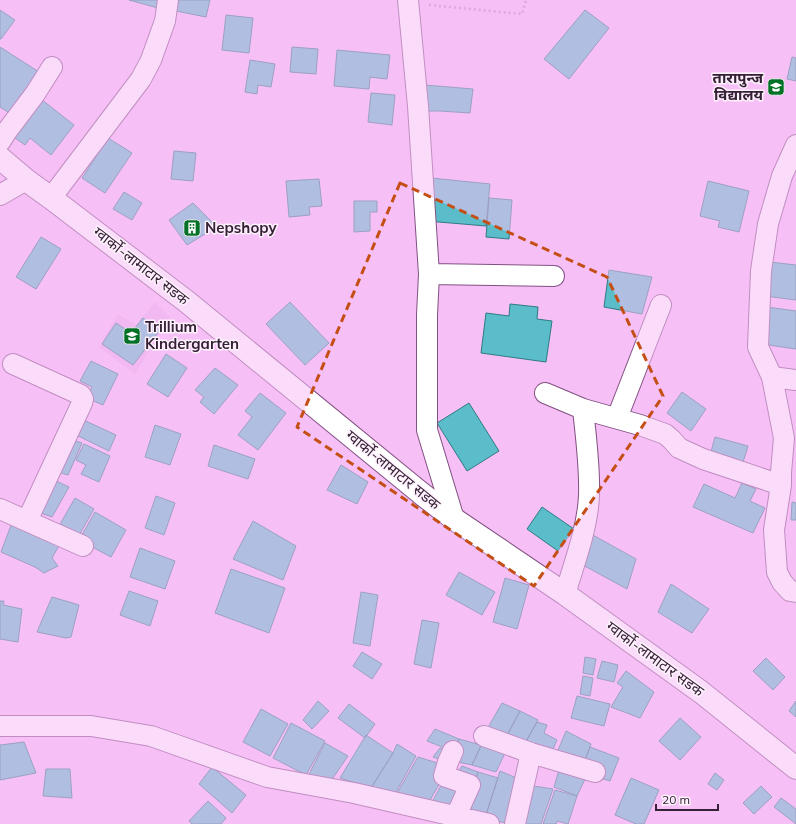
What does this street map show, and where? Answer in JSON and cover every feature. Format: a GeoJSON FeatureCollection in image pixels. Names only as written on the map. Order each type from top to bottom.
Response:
{"type":"FeatureCollection","features":[{"type":"Feature","properties":{"kind":"main road","name":"ग्वार्को-लामाटार सडक"},"geometry":{"type":"LineString","coordinates":[[0,158],[26,180],[186,301],[454,519],[565,594],[701,692],[796,768]]}},
{"type":"Feature","properties":{"kind":"street"},"geometry":{"type":"LineString","coordinates":[[51,198],[141,79],[151,60],[165,21],[168,0]]}},
{"type":"Feature","properties":{"kind":"street"},"geometry":{"type":"LineString","coordinates":[[408,2],[418,106],[429,274],[427,315],[427,430],[454,519]]}},
{"type":"Feature","properties":{"kind":"street"},"geometry":{"type":"LineString","coordinates":[[0,142],[35,94],[52,67]]}},
{"type":"Feature","properties":{"kind":"street"},"geometry":{"type":"LineString","coordinates":[[796,145],[782,176],[768,224],[761,271],[758,347],[772,377],[784,438],[786,477],[774,530],[777,572],[782,582],[790,591],[796,592]]}},
{"type":"Feature","properties":{"kind":"street"},"geometry":{"type":"LineString","coordinates":[[0,195],[26,180]]}},
{"type":"Feature","properties":{"kind":"street"},"geometry":{"type":"LineString","coordinates":[[429,274],[554,276]]}},
{"type":"Feature","properties":{"kind":"street"},"geometry":{"type":"LineString","coordinates":[[617,418],[661,305]]}},
{"type":"Feature","properties":{"kind":"street"},"geometry":{"type":"LineString","coordinates":[[13,364],[81,395],[82,399],[82,403],[27,521]]}},
{"type":"Feature","properties":{"kind":"street"},"geometry":{"type":"LineString","coordinates":[[772,377],[796,380]]}},
{"type":"Feature","properties":{"kind":"street"},"geometry":{"type":"LineString","coordinates":[[545,393],[583,409],[640,425],[665,434],[679,448],[703,459],[786,477]]}},
{"type":"Feature","properties":{"kind":"street"},"geometry":{"type":"LineString","coordinates":[[565,594],[585,528],[589,496],[587,449],[583,409]]}},
{"type":"Feature","properties":{"kind":"street"},"geometry":{"type":"LineString","coordinates":[[0,509],[82,546]]}},
{"type":"Feature","properties":{"kind":"street"},"geometry":{"type":"LineString","coordinates":[[0,726],[92,726],[151,736],[267,777],[354,793],[489,824]]}},
{"type":"Feature","properties":{"kind":"street"},"geometry":{"type":"LineString","coordinates":[[484,736],[531,753],[595,772]]}},
{"type":"Feature","properties":{"kind":"street"},"geometry":{"type":"LineString","coordinates":[[515,824],[531,753]]}},
{"type":"Feature","properties":{"kind":"street"},"geometry":{"type":"LineString","coordinates":[[450,756],[444,776],[470,786],[456,816]]}},
{"type":"Feature","properties":{"kind":"path"},"geometry":{"type":"LineString","coordinates":[[408,2],[522,14],[526,0]]}},
{"type":"Feature","properties":{"kind":"highlighted area"},"geometry":{"type":"Polygon","coordinates":[[[400,183],[607,277],[663,396],[534,586],[297,427],[400,183]]]}},
{"type":"Feature","properties":{"kind":"shaded area","name":"Trillium Kindergarten"},"geometry":{"type":"Polygon","coordinates":[[[155,302],[170,317],[135,374],[99,347],[118,314],[136,325],[155,302]]]}},
{"type":"Feature","properties":{"kind":"building"},"geometry":{"type":"Polygon","coordinates":[[[129,0],[160,0],[158,8],[129,0]]]}},
{"type":"Feature","properties":{"kind":"building"},"geometry":{"type":"Polygon","coordinates":[[[179,0],[210,0],[206,17],[176,11],[179,0]]]}},
{"type":"Feature","properties":{"kind":"building"},"geometry":{"type":"Polygon","coordinates":[[[0,10],[15,20],[1,39],[0,39],[0,10]]]}},
{"type":"Feature","properties":{"kind":"building"},"geometry":{"type":"Polygon","coordinates":[[[585,10],[609,28],[569,79],[544,59],[585,10]]]}},
{"type":"Feature","properties":{"kind":"building"},"geometry":{"type":"Polygon","coordinates":[[[226,15],[253,18],[249,53],[222,50],[226,15]]]}},
{"type":"Feature","properties":{"kind":"building"},"geometry":{"type":"Polygon","coordinates":[[[0,47],[39,72],[11,114],[0,107],[0,47]]]}},
{"type":"Feature","properties":{"kind":"building"},"geometry":{"type":"Polygon","coordinates":[[[292,47],[318,49],[316,74],[290,72],[292,47]]]}},
{"type":"Feature","properties":{"kind":"building"},"geometry":{"type":"Polygon","coordinates":[[[337,50],[390,55],[387,79],[370,77],[369,89],[334,86],[337,50]]]}},
{"type":"Feature","properties":{"kind":"building"},"geometry":{"type":"Polygon","coordinates":[[[792,57],[796,58],[796,81],[787,79],[792,57]]]}},
{"type":"Feature","properties":{"kind":"building"},"geometry":{"type":"Polygon","coordinates":[[[250,60],[275,64],[271,87],[258,85],[257,94],[245,92],[250,60]]]}},
{"type":"Feature","properties":{"kind":"building"},"geometry":{"type":"Polygon","coordinates":[[[425,85],[473,89],[470,113],[423,111],[425,85]]]}},
{"type":"Feature","properties":{"kind":"building"},"geometry":{"type":"Polygon","coordinates":[[[371,93],[395,95],[392,125],[368,122],[371,93]]]}},
{"type":"Feature","properties":{"kind":"building"},"geometry":{"type":"Polygon","coordinates":[[[37,96],[74,125],[51,155],[30,138],[25,145],[8,133],[37,96]]]}},
{"type":"Feature","properties":{"kind":"building"},"geometry":{"type":"Polygon","coordinates":[[[108,138],[132,153],[105,193],[82,178],[108,138]]]}},
{"type":"Feature","properties":{"kind":"building"},"geometry":{"type":"Polygon","coordinates":[[[174,151],[196,153],[193,181],[171,179],[174,151]]]}},
{"type":"Feature","properties":{"kind":"building"},"geometry":{"type":"Polygon","coordinates":[[[431,178],[490,184],[486,226],[427,221],[431,178]]]}},
{"type":"Feature","properties":{"kind":"building"},"geometry":{"type":"Polygon","coordinates":[[[319,179],[322,206],[309,207],[310,215],[289,217],[286,181],[319,179]]]}},
{"type":"Feature","properties":{"kind":"building"},"geometry":{"type":"Polygon","coordinates":[[[708,181],[749,191],[739,232],[718,227],[720,221],[700,216],[708,181]]]}},
{"type":"Feature","properties":{"kind":"building"},"geometry":{"type":"Polygon","coordinates":[[[124,192],[142,203],[132,220],[113,209],[124,192]]]}},
{"type":"Feature","properties":{"kind":"building"},"geometry":{"type":"Polygon","coordinates":[[[489,198],[512,200],[509,239],[486,237],[489,198]]]}},
{"type":"Feature","properties":{"kind":"building"},"geometry":{"type":"Polygon","coordinates":[[[354,201],[377,201],[377,212],[370,212],[370,231],[354,232],[354,201]]]}},
{"type":"Feature","properties":{"kind":"building","name":"Nepshopy"},"geometry":{"type":"Polygon","coordinates":[[[193,203],[213,223],[205,234],[187,245],[169,220],[193,203]]]}},
{"type":"Feature","properties":{"kind":"building"},"geometry":{"type":"Polygon","coordinates":[[[41,237],[61,249],[36,289],[16,277],[41,237]]]}},
{"type":"Feature","properties":{"kind":"building"},"geometry":{"type":"Polygon","coordinates":[[[770,262],[796,265],[796,300],[765,296],[770,262]]]}},
{"type":"Feature","properties":{"kind":"building"},"geometry":{"type":"Polygon","coordinates":[[[609,270],[652,277],[642,314],[604,307],[609,270]]]}},
{"type":"Feature","properties":{"kind":"building"},"geometry":{"type":"Polygon","coordinates":[[[290,302],[329,343],[305,365],[266,324],[290,302]]]}},
{"type":"Feature","properties":{"kind":"building"},"geometry":{"type":"Polygon","coordinates":[[[510,304],[538,307],[537,319],[552,321],[546,362],[481,353],[486,313],[509,316],[510,304]]]}},
{"type":"Feature","properties":{"kind":"building"},"geometry":{"type":"Polygon","coordinates":[[[767,307],[796,311],[796,349],[762,344],[767,307]]]}},
{"type":"Feature","properties":{"kind":"building"},"geometry":{"type":"Polygon","coordinates":[[[143,318],[160,330],[133,365],[102,344],[116,323],[131,333],[143,318]]]}},
{"type":"Feature","properties":{"kind":"building"},"geometry":{"type":"Polygon","coordinates":[[[166,354],[187,368],[168,397],[147,384],[166,354]]]}},
{"type":"Feature","properties":{"kind":"building"},"geometry":{"type":"Polygon","coordinates":[[[91,361],[118,374],[103,405],[87,398],[92,387],[80,381],[91,361]]]}},
{"type":"Feature","properties":{"kind":"building"},"geometry":{"type":"Polygon","coordinates":[[[215,368],[238,385],[214,414],[200,402],[204,397],[195,390],[215,368]]]}},
{"type":"Feature","properties":{"kind":"building"},"geometry":{"type":"Polygon","coordinates":[[[682,392],[706,409],[691,431],[667,413],[682,392]]]}},
{"type":"Feature","properties":{"kind":"building"},"geometry":{"type":"Polygon","coordinates":[[[260,393],[286,413],[258,450],[238,435],[252,417],[245,411],[260,393]]]}},
{"type":"Feature","properties":{"kind":"building"},"geometry":{"type":"Polygon","coordinates":[[[469,403],[499,451],[467,471],[437,423],[469,403]]]}},
{"type":"Feature","properties":{"kind":"building"},"geometry":{"type":"Polygon","coordinates":[[[77,417],[116,435],[109,451],[70,432],[77,417]]]}},
{"type":"Feature","properties":{"kind":"building"},"geometry":{"type":"Polygon","coordinates":[[[155,425],[181,434],[170,465],[145,457],[155,425]]]}},
{"type":"Feature","properties":{"kind":"building"},"geometry":{"type":"Polygon","coordinates":[[[715,437],[748,446],[741,469],[709,459],[715,437]]]}},
{"type":"Feature","properties":{"kind":"building"},"geometry":{"type":"Polygon","coordinates":[[[69,439],[82,443],[68,475],[55,471],[69,439]]]}},
{"type":"Feature","properties":{"kind":"building"},"geometry":{"type":"Polygon","coordinates":[[[84,444],[110,456],[99,482],[81,474],[86,465],[76,460],[84,444]]]}},
{"type":"Feature","properties":{"kind":"building"},"geometry":{"type":"Polygon","coordinates":[[[214,445],[255,459],[248,479],[208,466],[214,445]]]}},
{"type":"Feature","properties":{"kind":"building"},"geometry":{"type":"Polygon","coordinates":[[[341,465],[368,482],[357,504],[327,490],[341,465]]]}},
{"type":"Feature","properties":{"kind":"building"},"geometry":{"type":"Polygon","coordinates":[[[52,479],[69,487],[52,517],[38,512],[52,479]]]}},
{"type":"Feature","properties":{"kind":"building"},"geometry":{"type":"Polygon","coordinates":[[[742,483],[756,489],[750,501],[765,508],[753,533],[693,507],[704,484],[735,498],[742,483]]]}},
{"type":"Feature","properties":{"kind":"building"},"geometry":{"type":"Polygon","coordinates":[[[156,496],[175,503],[164,535],[145,528],[156,496]]]}},
{"type":"Feature","properties":{"kind":"building"},"geometry":{"type":"Polygon","coordinates":[[[75,498],[94,509],[78,537],[59,526],[75,498]]]}},
{"type":"Feature","properties":{"kind":"building"},"geometry":{"type":"Polygon","coordinates":[[[792,502],[796,503],[796,520],[791,520],[792,502]]]}},
{"type":"Feature","properties":{"kind":"building"},"geometry":{"type":"Polygon","coordinates":[[[542,507],[574,529],[558,551],[527,529],[542,507]]]}},
{"type":"Feature","properties":{"kind":"building"},"geometry":{"type":"Polygon","coordinates":[[[95,512],[126,530],[111,557],[79,540],[95,512]]]}},
{"type":"Feature","properties":{"kind":"building"},"geometry":{"type":"Polygon","coordinates":[[[13,520],[61,542],[52,558],[58,566],[44,573],[35,567],[1,552],[13,520]]]}},
{"type":"Feature","properties":{"kind":"building"},"geometry":{"type":"Polygon","coordinates":[[[253,521],[296,546],[283,580],[233,559],[253,521]]]}},
{"type":"Feature","properties":{"kind":"building"},"geometry":{"type":"Polygon","coordinates":[[[591,534],[636,559],[627,589],[581,564],[591,534]]]}},
{"type":"Feature","properties":{"kind":"building"},"geometry":{"type":"Polygon","coordinates":[[[140,548],[175,561],[165,589],[130,577],[140,548]]]}},
{"type":"Feature","properties":{"kind":"building"},"geometry":{"type":"Polygon","coordinates":[[[231,569],[285,588],[269,633],[215,613],[231,569]]]}},
{"type":"Feature","properties":{"kind":"building"},"geometry":{"type":"Polygon","coordinates":[[[459,572],[495,592],[482,615],[446,595],[459,572]]]}},
{"type":"Feature","properties":{"kind":"building"},"geometry":{"type":"Polygon","coordinates":[[[505,578],[529,585],[517,629],[493,622],[505,578]]]}},
{"type":"Feature","properties":{"kind":"building"},"geometry":{"type":"Polygon","coordinates":[[[671,584],[709,609],[692,633],[658,612],[671,584]]]}},
{"type":"Feature","properties":{"kind":"building"},"geometry":{"type":"Polygon","coordinates":[[[129,591],[158,601],[150,626],[120,615],[129,591]]]}},
{"type":"Feature","properties":{"kind":"building"},"geometry":{"type":"Polygon","coordinates":[[[361,592],[378,595],[370,646],[353,643],[361,592]]]}},
{"type":"Feature","properties":{"kind":"building"},"geometry":{"type":"Polygon","coordinates":[[[52,597],[79,605],[71,637],[66,638],[37,632],[52,597]]]}},
{"type":"Feature","properties":{"kind":"building"},"geometry":{"type":"Polygon","coordinates":[[[0,601],[4,601],[3,605],[22,609],[18,642],[0,639],[0,601]]]}},
{"type":"Feature","properties":{"kind":"building"},"geometry":{"type":"Polygon","coordinates":[[[422,620],[439,623],[431,668],[414,664],[422,620]]]}},
{"type":"Feature","properties":{"kind":"building"},"geometry":{"type":"Polygon","coordinates":[[[362,652],[382,664],[372,679],[353,666],[362,652]]]}},
{"type":"Feature","properties":{"kind":"building"},"geometry":{"type":"Polygon","coordinates":[[[585,657],[596,659],[593,675],[583,673],[585,657]]]}},
{"type":"Feature","properties":{"kind":"building"},"geometry":{"type":"Polygon","coordinates":[[[766,658],[785,677],[773,690],[753,671],[766,658]]]}},
{"type":"Feature","properties":{"kind":"building"},"geometry":{"type":"Polygon","coordinates":[[[602,661],[618,665],[614,682],[597,678],[602,661]]]}},
{"type":"Feature","properties":{"kind":"building"},"geometry":{"type":"Polygon","coordinates":[[[626,671],[654,692],[640,718],[611,707],[623,687],[617,683],[626,671]]]}},
{"type":"Feature","properties":{"kind":"building"},"geometry":{"type":"Polygon","coordinates":[[[583,676],[593,678],[590,696],[580,694],[583,676]]]}},
{"type":"Feature","properties":{"kind":"building"},"geometry":{"type":"Polygon","coordinates":[[[577,696],[610,704],[604,726],[571,718],[577,696]]]}},
{"type":"Feature","properties":{"kind":"building"},"geometry":{"type":"Polygon","coordinates":[[[318,701],[329,711],[312,729],[303,720],[318,701]]]}},
{"type":"Feature","properties":{"kind":"building"},"geometry":{"type":"Polygon","coordinates":[[[796,701],[796,717],[789,711],[796,701]]]}},
{"type":"Feature","properties":{"kind":"building"},"geometry":{"type":"Polygon","coordinates":[[[502,703],[520,711],[505,739],[486,731],[502,703]]]}},
{"type":"Feature","properties":{"kind":"building"},"geometry":{"type":"Polygon","coordinates":[[[349,704],[375,724],[365,738],[338,718],[349,704]]]}},
{"type":"Feature","properties":{"kind":"building"},"geometry":{"type":"Polygon","coordinates":[[[261,709],[288,724],[270,756],[243,742],[261,709]]]}},
{"type":"Feature","properties":{"kind":"building"},"geometry":{"type":"Polygon","coordinates":[[[520,711],[538,720],[524,745],[505,739],[520,711]]]}},
{"type":"Feature","properties":{"kind":"building"},"geometry":{"type":"Polygon","coordinates":[[[680,718],[701,737],[680,760],[659,741],[680,718]]]}},
{"type":"Feature","properties":{"kind":"building"},"geometry":{"type":"Polygon","coordinates":[[[537,722],[547,725],[544,733],[557,740],[550,756],[524,745],[537,722]]]}},
{"type":"Feature","properties":{"kind":"building"},"geometry":{"type":"Polygon","coordinates":[[[291,723],[325,741],[306,775],[273,758],[291,723]]]}},
{"type":"Feature","properties":{"kind":"building"},"geometry":{"type":"Polygon","coordinates":[[[435,729],[459,739],[455,752],[427,741],[435,729]]]}},
{"type":"Feature","properties":{"kind":"building"},"geometry":{"type":"Polygon","coordinates":[[[566,731],[591,744],[584,763],[556,755],[566,731]]]}},
{"type":"Feature","properties":{"kind":"building"},"geometry":{"type":"Polygon","coordinates":[[[366,735],[393,753],[371,788],[340,778],[366,735]]]}},
{"type":"Feature","properties":{"kind":"building"},"geometry":{"type":"Polygon","coordinates":[[[459,739],[481,745],[472,765],[453,761],[459,739]]]}},
{"type":"Feature","properties":{"kind":"building"},"geometry":{"type":"Polygon","coordinates":[[[24,742],[36,773],[0,780],[0,745],[24,742]]]}},
{"type":"Feature","properties":{"kind":"building"},"geometry":{"type":"Polygon","coordinates":[[[483,742],[506,751],[496,772],[472,765],[483,742]]]}},
{"type":"Feature","properties":{"kind":"building"},"geometry":{"type":"Polygon","coordinates":[[[325,743],[348,756],[328,785],[308,776],[325,743]]]}},
{"type":"Feature","properties":{"kind":"building"},"geometry":{"type":"Polygon","coordinates":[[[397,744],[416,756],[395,794],[371,788],[393,753],[397,744]]]}},
{"type":"Feature","properties":{"kind":"building"},"geometry":{"type":"Polygon","coordinates":[[[590,747],[619,758],[610,781],[597,777],[584,763],[590,747]]]}},
{"type":"Feature","properties":{"kind":"building"},"geometry":{"type":"Polygon","coordinates":[[[440,748],[451,751],[444,761],[433,757],[440,748]]]}},
{"type":"Feature","properties":{"kind":"building"},"geometry":{"type":"Polygon","coordinates":[[[418,757],[444,765],[442,779],[429,802],[396,795],[418,757]]]}},
{"type":"Feature","properties":{"kind":"building"},"geometry":{"type":"Polygon","coordinates":[[[462,766],[478,772],[475,783],[455,777],[462,766]]]}},
{"type":"Feature","properties":{"kind":"building"},"geometry":{"type":"Polygon","coordinates":[[[212,767],[246,795],[232,813],[199,784],[212,767]]]}},
{"type":"Feature","properties":{"kind":"building"},"geometry":{"type":"Polygon","coordinates":[[[560,767],[587,775],[577,796],[554,787],[560,767]]]}},
{"type":"Feature","properties":{"kind":"building"},"geometry":{"type":"Polygon","coordinates":[[[46,769],[70,769],[72,798],[43,796],[46,769]]]}},
{"type":"Feature","properties":{"kind":"building"},"geometry":{"type":"Polygon","coordinates":[[[500,771],[521,780],[510,824],[485,818],[500,771]]]}},
{"type":"Feature","properties":{"kind":"building"},"geometry":{"type":"Polygon","coordinates":[[[478,772],[498,778],[485,818],[460,811],[475,783],[478,772]]]}},
{"type":"Feature","properties":{"kind":"building"},"geometry":{"type":"Polygon","coordinates":[[[715,773],[724,780],[717,790],[708,784],[715,773]]]}},
{"type":"Feature","properties":{"kind":"building"},"geometry":{"type":"Polygon","coordinates":[[[631,778],[659,790],[644,824],[636,824],[615,815],[631,778]]]}},
{"type":"Feature","properties":{"kind":"building"},"geometry":{"type":"Polygon","coordinates":[[[444,780],[469,788],[457,811],[431,804],[444,780]]]}},
{"type":"Feature","properties":{"kind":"building"},"geometry":{"type":"Polygon","coordinates":[[[527,785],[553,789],[541,824],[519,824],[527,785]]]}},
{"type":"Feature","properties":{"kind":"building"},"geometry":{"type":"Polygon","coordinates":[[[761,786],[772,797],[754,814],[743,803],[761,786]]]}},
{"type":"Feature","properties":{"kind":"building"},"geometry":{"type":"Polygon","coordinates":[[[555,790],[577,796],[568,824],[557,821],[556,824],[543,824],[555,790]]]}},
{"type":"Feature","properties":{"kind":"building"},"geometry":{"type":"Polygon","coordinates":[[[781,798],[796,809],[796,824],[774,807],[781,798]]]}},
{"type":"Feature","properties":{"kind":"building"},"geometry":{"type":"Polygon","coordinates":[[[208,801],[226,818],[221,824],[192,824],[189,821],[208,801]]]}},
{"type":"Feature","properties":{"kind":"place","name":"तारापुन्ज विद्यालय"},"geometry":{"type":"Point","coordinates":[776,87]}},
{"type":"Feature","properties":{"kind":"place","name":"Nepshopy"},"geometry":{"type":"Point","coordinates":[192,228]}},
{"type":"Feature","properties":{"kind":"place","name":"Trillium Kindergarten"},"geometry":{"type":"Point","coordinates":[132,336]}}]}
